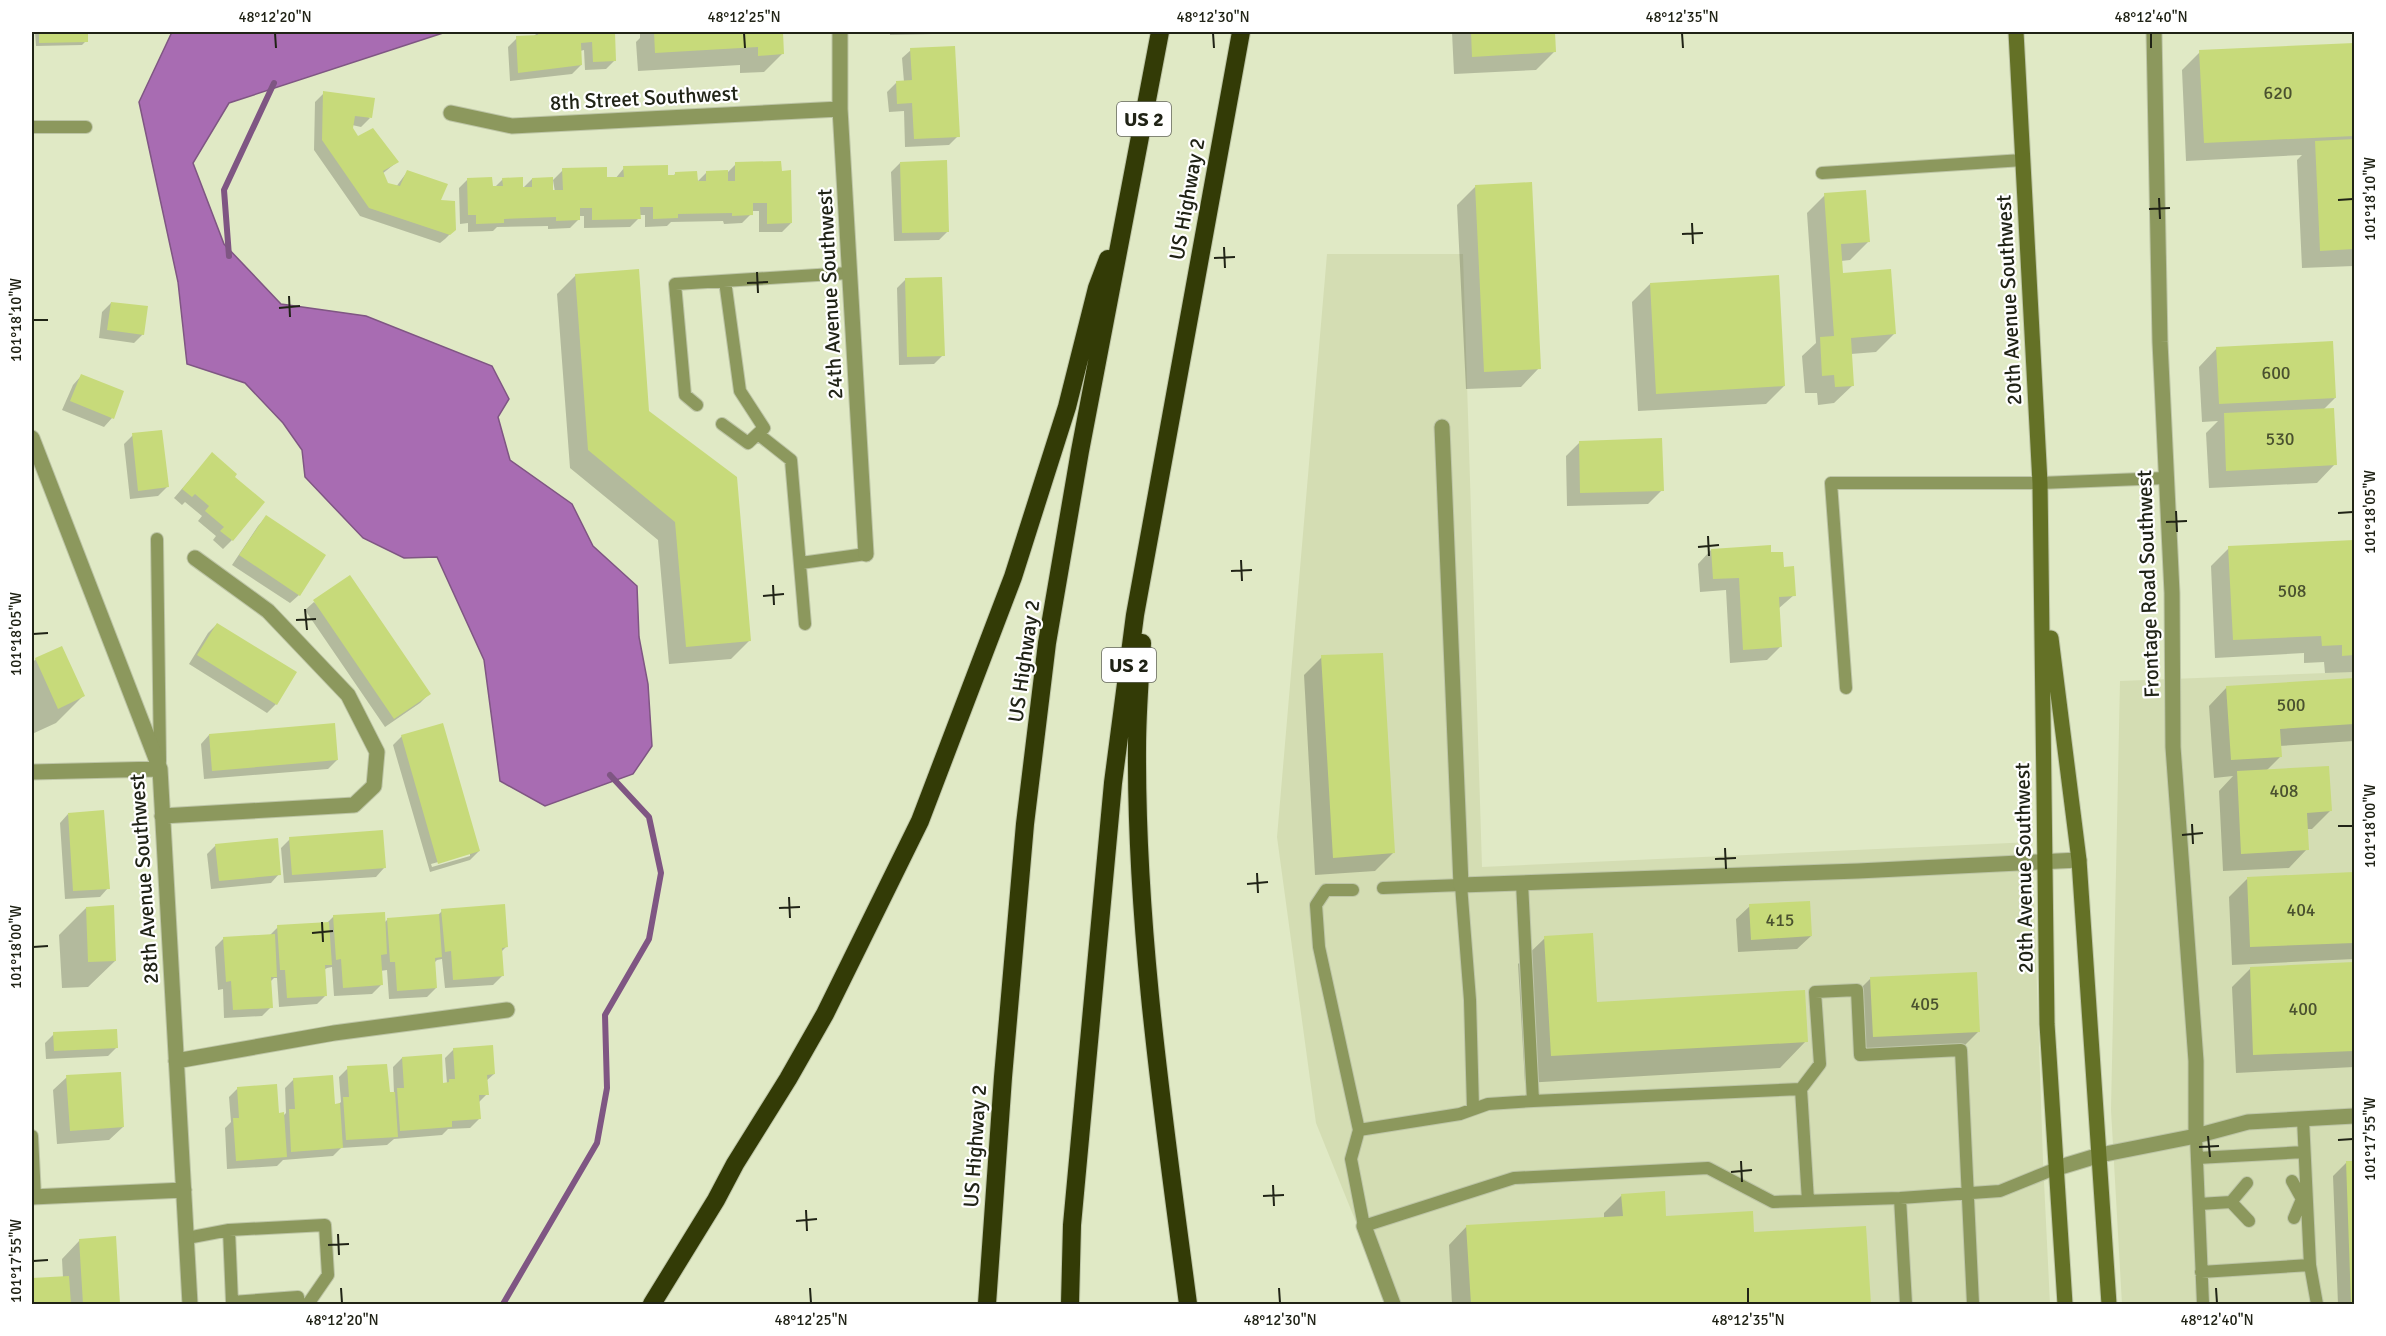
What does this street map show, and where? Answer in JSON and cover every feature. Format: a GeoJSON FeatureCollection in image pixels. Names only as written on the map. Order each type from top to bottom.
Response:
{"type":"FeatureCollection","features":[{"type":"Feature","properties":{"kind":"highway","name":"US Highway 2"},"geometry":{"type":"LineString","coordinates":[[987,1305],[1025,824],[1047,643],[1080,451],[1160,32]]}},
{"type":"Feature","properties":{"kind":"highway","name":"US Highway 2"},"geometry":{"type":"LineString","coordinates":[[1070,1305],[1072,1225],[1113,783],[1135,615],[1240,32]]}},
{"type":"Feature","properties":{"kind":"highway"},"geometry":{"type":"LineString","coordinates":[[652,1305],[820,1023],[920,821],[1013,577],[1067,407],[1097,288],[1127,206]]}},
{"type":"Feature","properties":{"kind":"highway"},"geometry":{"type":"LineString","coordinates":[[1148,542],[1137,747],[1141,889],[1160,1094],[1188,1305]]}},
{"type":"Feature","properties":{"kind":"street","name":"24th Avenue Southwest"},"geometry":{"type":"LineString","coordinates":[[840,32],[840,109],[866,554]]}},
{"type":"Feature","properties":{"kind":"street","name":"20th Avenue Southwest"},"geometry":{"type":"LineString","coordinates":[[2016,32],[2040,483],[2047,1024],[2065,1305]]}},
{"type":"Feature","properties":{"kind":"street","name":"Frontage Road Southwest"},"geometry":{"type":"LineString","coordinates":[[2154,32],[2160,342],[2172,593],[2173,747],[2196,1061],[2196,1136]]}},
{"type":"Feature","properties":{"kind":"street","name":"8th Street Southwest"},"geometry":{"type":"LineString","coordinates":[[451,113],[512,126],[840,109]]}},
{"type":"Feature","properties":{"kind":"street"},"geometry":{"type":"LineString","coordinates":[[1442,428],[1461,885],[2079,860]]}},
{"type":"Feature","properties":{"kind":"street","name":"28th Avenue Southwest"},"geometry":{"type":"LineString","coordinates":[[32,438],[39,475],[160,769],[190,1305]]}},
{"type":"Feature","properties":{"kind":"street"},"geometry":{"type":"LineString","coordinates":[[162,816],[354,805],[374,786],[376,752],[348,695],[268,611],[195,558]]}},
{"type":"Feature","properties":{"kind":"street","name":"20th Avenue Southwest"},"geometry":{"type":"LineString","coordinates":[[2042,567],[2079,860],[2109,1305]]}},
{"type":"Feature","properties":{"kind":"street"},"geometry":{"type":"LineString","coordinates":[[32,772],[160,769]]}},
{"type":"Feature","properties":{"kind":"street"},"geometry":{"type":"LineString","coordinates":[[176,1061],[334,1033],[507,1010]]}},
{"type":"Feature","properties":{"kind":"street"},"geometry":{"type":"LineString","coordinates":[[2057,1168],[2100,1155],[2196,1136],[2248,1122],[2355,1116]]}},
{"type":"Feature","properties":{"kind":"street"},"geometry":{"type":"LineString","coordinates":[[33,1197],[184,1190]]}},
{"type":"Feature","properties":{"kind":"street"},"geometry":{"type":"LineString","coordinates":[[1364,1226],[1393,1305]]}},
{"type":"Feature","properties":{"kind":"lane"},"geometry":{"type":"LineString","coordinates":[[32,128],[86,127]]}},
{"type":"Feature","properties":{"kind":"lane"},"geometry":{"type":"LineString","coordinates":[[1822,173],[2023,160]]}},
{"type":"Feature","properties":{"kind":"lane"},"geometry":{"type":"LineString","coordinates":[[697,405],[685,395],[675,284],[849,273]]}},
{"type":"Feature","properties":{"kind":"lane"},"geometry":{"type":"LineString","coordinates":[[722,424],[748,443],[764,428],[740,391],[725,281]]}},
{"type":"Feature","properties":{"kind":"lane"},"geometry":{"type":"LineString","coordinates":[[758,434],[791,460],[805,624]]}},
{"type":"Feature","properties":{"kind":"lane"},"geometry":{"type":"LineString","coordinates":[[1846,688],[1831,483],[2040,483],[2166,478]]}},
{"type":"Feature","properties":{"kind":"lane"},"geometry":{"type":"LineString","coordinates":[[157,539],[160,769]]}},
{"type":"Feature","properties":{"kind":"lane"},"geometry":{"type":"LineString","coordinates":[[801,563],[866,554]]}},
{"type":"Feature","properties":{"kind":"lane"},"geometry":{"type":"LineString","coordinates":[[1522,883],[1533,1101]]}},
{"type":"Feature","properties":{"kind":"lane"},"geometry":{"type":"LineString","coordinates":[[1383,888],[1461,885],[1470,1000],[1473,1108]]}},
{"type":"Feature","properties":{"kind":"lane"},"geometry":{"type":"LineString","coordinates":[[1353,890],[1326,890],[1316,905],[1320,947],[1359,1130],[1351,1160],[1364,1226],[1514,1178],[1708,1168],[1773,1202],[1900,1198],[2000,1191],[2057,1168]]}},
{"type":"Feature","properties":{"kind":"lane"},"geometry":{"type":"LineString","coordinates":[[1808,1201],[1801,1089],[1820,1064],[1815,992],[1857,990],[1860,1055],[1961,1050],[1973,1305]]}},
{"type":"Feature","properties":{"kind":"lane"},"geometry":{"type":"LineString","coordinates":[[1359,1130],[1460,1114],[1488,1104],[1801,1089]]}},
{"type":"Feature","properties":{"kind":"lane"},"geometry":{"type":"LineString","coordinates":[[2303,1119],[2304,1199],[2310,1265],[2317,1305]]}},
{"type":"Feature","properties":{"kind":"lane"},"geometry":{"type":"LineString","coordinates":[[32,1136],[33,1197]]}},
{"type":"Feature","properties":{"kind":"lane"},"geometry":{"type":"LineString","coordinates":[[2196,1136],[2203,1305]]}},
{"type":"Feature","properties":{"kind":"lane"},"geometry":{"type":"LineString","coordinates":[[2197,1158],[2304,1152]]}},
{"type":"Feature","properties":{"kind":"lane"},"geometry":{"type":"LineString","coordinates":[[2292,1181],[2304,1199]]}},
{"type":"Feature","properties":{"kind":"lane"},"geometry":{"type":"LineString","coordinates":[[2199,1204],[2231,1202],[2247,1183]]}},
{"type":"Feature","properties":{"kind":"lane"},"geometry":{"type":"LineString","coordinates":[[1900,1198],[1906,1305]]}},
{"type":"Feature","properties":{"kind":"lane"},"geometry":{"type":"LineString","coordinates":[[2294,1218],[2304,1199]]}},
{"type":"Feature","properties":{"kind":"lane"},"geometry":{"type":"LineString","coordinates":[[2231,1202],[2249,1221]]}},
{"type":"Feature","properties":{"kind":"lane"},"geometry":{"type":"LineString","coordinates":[[187,1238],[229,1230],[325,1225],[328,1275],[308,1305]]}},
{"type":"Feature","properties":{"kind":"lane"},"geometry":{"type":"LineString","coordinates":[[229,1230],[232,1303],[298,1297],[299,1305]]}},
{"type":"Feature","properties":{"kind":"lane"},"geometry":{"type":"LineString","coordinates":[[2201,1272],[2310,1265]]}},
{"type":"Feature","properties":{"kind":"shaded area"},"geometry":{"type":"Polygon","coordinates":[[[172,32],[446,32],[229,103],[193,163],[224,244],[281,304],[366,316],[492,366],[509,399],[498,417],[510,460],[572,504],[593,546],[637,586],[639,637],[648,684],[652,746],[633,774],[545,806],[500,781],[484,660],[437,557],[404,558],[363,538],[305,477],[302,450],[283,423],[245,383],[187,364],[178,282],[139,102],[172,32]]]}},
{"type":"Feature","properties":{"kind":"shaded area"},"geometry":{"type":"Polygon","coordinates":[[[1327,254],[1463,254],[1482,867],[2032,842],[2050,1304],[1389,1304],[1316,1123],[1277,837],[1327,254]]]}},
{"type":"Feature","properties":{"kind":"shaded area"},"geometry":{"type":"Polygon","coordinates":[[[2354,672],[2354,1304],[2122,1304],[2111,1110],[2120,681],[2354,672]]]}},
{"type":"Feature","properties":{"kind":"building"},"geometry":{"type":"Polygon","coordinates":[[[39,32],[88,32],[88,42],[39,43],[39,32]]]}},
{"type":"Feature","properties":{"kind":"building"},"geometry":{"type":"Polygon","coordinates":[[[538,32],[615,32],[616,61],[593,62],[592,42],[581,43],[582,65],[518,73],[516,36],[538,35],[538,32]]]}},
{"type":"Feature","properties":{"kind":"building"},"geometry":{"type":"Polygon","coordinates":[[[654,32],[783,32],[784,54],[758,56],[758,47],[655,53],[654,32]]]}},
{"type":"Feature","properties":{"kind":"building"},"geometry":{"type":"Polygon","coordinates":[[[1471,32],[1555,32],[1556,52],[1472,57],[1471,32]]]}},
{"type":"Feature","properties":{"kind":"building"},"geometry":{"type":"Polygon","coordinates":[[[2354,43],[2354,136],[2204,143],[2199,50],[2354,43]]]}},
{"type":"Feature","properties":{"kind":"building"},"geometry":{"type":"Polygon","coordinates":[[[955,46],[960,137],[914,139],[912,103],[897,104],[896,81],[912,80],[910,48],[955,46]]]}},
{"type":"Feature","properties":{"kind":"building"},"geometry":{"type":"Polygon","coordinates":[[[323,91],[375,98],[372,118],[355,116],[353,128],[358,136],[373,128],[399,162],[383,171],[388,183],[400,186],[407,170],[448,184],[441,200],[455,201],[456,230],[450,235],[369,208],[322,140],[323,91]]]}},
{"type":"Feature","properties":{"kind":"building"},"geometry":{"type":"Polygon","coordinates":[[[2354,139],[2354,249],[2320,251],[2315,141],[2354,139]]]}},
{"type":"Feature","properties":{"kind":"building"},"geometry":{"type":"Polygon","coordinates":[[[947,160],[949,232],[902,233],[900,162],[947,160]]]}},
{"type":"Feature","properties":{"kind":"building"},"geometry":{"type":"Polygon","coordinates":[[[781,161],[782,171],[791,170],[792,223],[767,224],[767,203],[753,203],[753,215],[732,216],[732,213],[678,214],[678,218],[653,219],[653,207],[640,207],[641,219],[592,220],[592,208],[580,208],[580,220],[556,221],[556,217],[504,219],[504,223],[476,224],[476,215],[468,215],[467,178],[492,177],[493,186],[503,186],[502,178],[523,177],[523,187],[532,187],[532,178],[553,177],[553,190],[563,190],[562,168],[607,167],[607,177],[624,177],[623,166],[668,165],[668,175],[675,175],[675,172],[697,171],[698,181],[706,181],[706,171],[728,170],[728,181],[735,181],[735,162],[781,161]]]}},
{"type":"Feature","properties":{"kind":"building"},"geometry":{"type":"Polygon","coordinates":[[[1532,182],[1541,369],[1484,372],[1475,185],[1532,182]]]}},
{"type":"Feature","properties":{"kind":"building"},"geometry":{"type":"Polygon","coordinates":[[[1866,190],[1870,242],[1841,244],[1843,273],[1891,269],[1896,334],[1851,338],[1854,386],[1835,387],[1834,375],[1822,376],[1820,337],[1834,336],[1824,193],[1866,190]]]}},
{"type":"Feature","properties":{"kind":"building"},"geometry":{"type":"Polygon","coordinates":[[[639,269],[649,411],[737,477],[751,641],[686,647],[675,522],[588,450],[575,274],[639,269]]]}},
{"type":"Feature","properties":{"kind":"building"},"geometry":{"type":"Polygon","coordinates":[[[1779,275],[1785,386],[1656,394],[1650,283],[1779,275]]]}},
{"type":"Feature","properties":{"kind":"building"},"geometry":{"type":"Polygon","coordinates":[[[942,277],[945,356],[907,357],[905,278],[942,277]]]}},
{"type":"Feature","properties":{"kind":"building"},"geometry":{"type":"Polygon","coordinates":[[[111,302],[148,306],[144,335],[107,330],[111,302]]]}},
{"type":"Feature","properties":{"kind":"building"},"geometry":{"type":"Polygon","coordinates":[[[2333,341],[2336,398],[2219,404],[2216,347],[2333,341]]]}},
{"type":"Feature","properties":{"kind":"building"},"geometry":{"type":"Polygon","coordinates":[[[81,374],[124,391],[114,419],[70,401],[81,374]]]}},
{"type":"Feature","properties":{"kind":"building"},"geometry":{"type":"Polygon","coordinates":[[[2334,408],[2337,465],[2226,471],[2224,413],[2334,408]]]}},
{"type":"Feature","properties":{"kind":"building"},"geometry":{"type":"Polygon","coordinates":[[[162,430],[169,487],[138,491],[132,433],[162,430]]]}},
{"type":"Feature","properties":{"kind":"building"},"geometry":{"type":"Polygon","coordinates":[[[1662,438],[1664,491],[1580,493],[1579,441],[1662,438]]]}},
{"type":"Feature","properties":{"kind":"building"},"geometry":{"type":"Polygon","coordinates":[[[212,452],[237,474],[235,477],[265,502],[233,541],[220,531],[224,527],[205,511],[209,506],[195,494],[192,497],[182,489],[212,452]]]}},
{"type":"Feature","properties":{"kind":"building"},"geometry":{"type":"Polygon","coordinates":[[[266,515],[326,555],[300,596],[239,555],[266,515]]]}},
{"type":"Feature","properties":{"kind":"building"},"geometry":{"type":"Polygon","coordinates":[[[2354,540],[2354,655],[2342,656],[2342,645],[2322,646],[2321,636],[2233,640],[2228,546],[2354,540]]]}},
{"type":"Feature","properties":{"kind":"building"},"geometry":{"type":"Polygon","coordinates":[[[1771,545],[1771,552],[1783,552],[1784,567],[1794,566],[1796,596],[1779,597],[1782,647],[1743,650],[1739,578],[1713,579],[1711,549],[1771,545]]]}},
{"type":"Feature","properties":{"kind":"building"},"geometry":{"type":"Polygon","coordinates":[[[350,575],[431,694],[394,719],[313,600],[350,575]]]}},
{"type":"Feature","properties":{"kind":"building"},"geometry":{"type":"Polygon","coordinates":[[[217,623],[297,672],[277,705],[197,655],[217,623]]]}},
{"type":"Feature","properties":{"kind":"building"},"geometry":{"type":"Polygon","coordinates":[[[62,646],[85,696],[58,709],[35,658],[62,646]]]}},
{"type":"Feature","properties":{"kind":"building"},"geometry":{"type":"Polygon","coordinates":[[[1383,653],[1395,853],[1333,858],[1321,655],[1383,653]]]}},
{"type":"Feature","properties":{"kind":"building"},"geometry":{"type":"Polygon","coordinates":[[[2354,678],[2354,724],[2280,729],[2282,757],[2231,760],[2226,686],[2354,678]]]}},
{"type":"Feature","properties":{"kind":"building"},"geometry":{"type":"Polygon","coordinates":[[[335,723],[338,760],[212,771],[209,734],[335,723]]]}},
{"type":"Feature","properties":{"kind":"building"},"geometry":{"type":"Polygon","coordinates":[[[443,723],[480,851],[438,864],[401,735],[443,723]]]}},
{"type":"Feature","properties":{"kind":"building"},"geometry":{"type":"Polygon","coordinates":[[[2329,766],[2332,811],[2307,813],[2309,850],[2241,854],[2237,771],[2329,766]]]}},
{"type":"Feature","properties":{"kind":"building"},"geometry":{"type":"Polygon","coordinates":[[[104,810],[110,889],[73,891],[68,813],[104,810]]]}},
{"type":"Feature","properties":{"kind":"building"},"geometry":{"type":"Polygon","coordinates":[[[383,830],[386,868],[292,875],[289,837],[383,830]]]}},
{"type":"Feature","properties":{"kind":"building"},"geometry":{"type":"Polygon","coordinates":[[[278,838],[281,875],[219,881],[215,844],[278,838]]]}},
{"type":"Feature","properties":{"kind":"building"},"geometry":{"type":"Polygon","coordinates":[[[2354,872],[2354,943],[2250,947],[2247,877],[2354,872]]]}},
{"type":"Feature","properties":{"kind":"building"},"geometry":{"type":"Polygon","coordinates":[[[1810,901],[1812,936],[1751,940],[1749,904],[1810,901]]]}},
{"type":"Feature","properties":{"kind":"building"},"geometry":{"type":"Polygon","coordinates":[[[505,904],[508,947],[502,948],[504,976],[453,980],[451,951],[445,952],[441,909],[505,904]]]}},
{"type":"Feature","properties":{"kind":"building"},"geometry":{"type":"Polygon","coordinates":[[[114,905],[116,961],[88,962],[86,907],[114,905]]]}},
{"type":"Feature","properties":{"kind":"building"},"geometry":{"type":"Polygon","coordinates":[[[385,912],[387,954],[381,955],[383,985],[343,988],[341,959],[336,960],[333,915],[385,912]]]}},
{"type":"Feature","properties":{"kind":"building"},"geometry":{"type":"Polygon","coordinates":[[[439,914],[442,957],[435,958],[437,988],[397,991],[395,962],[390,962],[387,918],[439,914]]]}},
{"type":"Feature","properties":{"kind":"building"},"geometry":{"type":"Polygon","coordinates":[[[329,922],[332,965],[325,965],[327,996],[287,998],[285,970],[280,970],[277,925],[329,922]]]}},
{"type":"Feature","properties":{"kind":"building"},"geometry":{"type":"Polygon","coordinates":[[[1593,933],[1597,1002],[1805,990],[1808,1042],[1551,1056],[1544,936],[1593,933]]]}},
{"type":"Feature","properties":{"kind":"building"},"geometry":{"type":"Polygon","coordinates":[[[275,934],[277,977],[271,977],[273,1008],[233,1010],[231,981],[226,982],[223,937],[275,934]]]}},
{"type":"Feature","properties":{"kind":"building"},"geometry":{"type":"Polygon","coordinates":[[[2354,962],[2354,1051],[2253,1055],[2250,967],[2354,962]]]}},
{"type":"Feature","properties":{"kind":"building"},"geometry":{"type":"Polygon","coordinates":[[[1977,972],[1980,1032],[1873,1037],[1870,977],[1977,972]]]}},
{"type":"Feature","properties":{"kind":"building"},"geometry":{"type":"Polygon","coordinates":[[[117,1029],[118,1048],[54,1051],[53,1032],[117,1029]]]}},
{"type":"Feature","properties":{"kind":"building"},"geometry":{"type":"Polygon","coordinates":[[[493,1045],[495,1074],[487,1075],[489,1095],[479,1095],[481,1119],[452,1121],[452,1127],[400,1131],[397,1088],[404,1088],[402,1057],[442,1054],[443,1083],[449,1082],[449,1079],[455,1079],[453,1048],[493,1045]]]}},
{"type":"Feature","properties":{"kind":"building"},"geometry":{"type":"Polygon","coordinates":[[[387,1064],[390,1092],[395,1092],[398,1137],[346,1140],[343,1097],[349,1097],[347,1066],[387,1064]]]}},
{"type":"Feature","properties":{"kind":"building"},"geometry":{"type":"Polygon","coordinates":[[[121,1072],[124,1127],[70,1131],[66,1075],[121,1072]]]}},
{"type":"Feature","properties":{"kind":"building"},"geometry":{"type":"Polygon","coordinates":[[[333,1075],[335,1104],[340,1103],[343,1148],[291,1152],[289,1109],[295,1109],[293,1078],[333,1075]]]}},
{"type":"Feature","properties":{"kind":"building"},"geometry":{"type":"Polygon","coordinates":[[[277,1084],[279,1113],[284,1112],[287,1157],[236,1161],[233,1118],[239,1118],[237,1087],[277,1084]]]}},
{"type":"Feature","properties":{"kind":"building"},"geometry":{"type":"Polygon","coordinates":[[[2346,1161],[2354,1161],[2354,1304],[2351,1304],[2346,1161]]]}},
{"type":"Feature","properties":{"kind":"building"},"geometry":{"type":"Polygon","coordinates":[[[1665,1191],[1666,1216],[1753,1211],[1754,1232],[1866,1226],[1871,1304],[1471,1304],[1466,1225],[1623,1216],[1621,1194],[1665,1191]]]}},
{"type":"Feature","properties":{"kind":"building"},"geometry":{"type":"Polygon","coordinates":[[[116,1236],[120,1304],[83,1304],[79,1239],[116,1236]]]}},
{"type":"Feature","properties":{"kind":"building"},"geometry":{"type":"Polygon","coordinates":[[[69,1276],[71,1304],[32,1304],[32,1278],[69,1276]]]}},
{"type":"Feature","properties":{"kind":"waterway"},"geometry":{"type":"LineString","coordinates":[[229,256],[224,190],[274,83]]}},
{"type":"Feature","properties":{"kind":"waterway"},"geometry":{"type":"LineString","coordinates":[[503,1304],[597,1143],[607,1088],[605,1015],[649,939],[661,873],[649,817],[610,775]]}}]}
